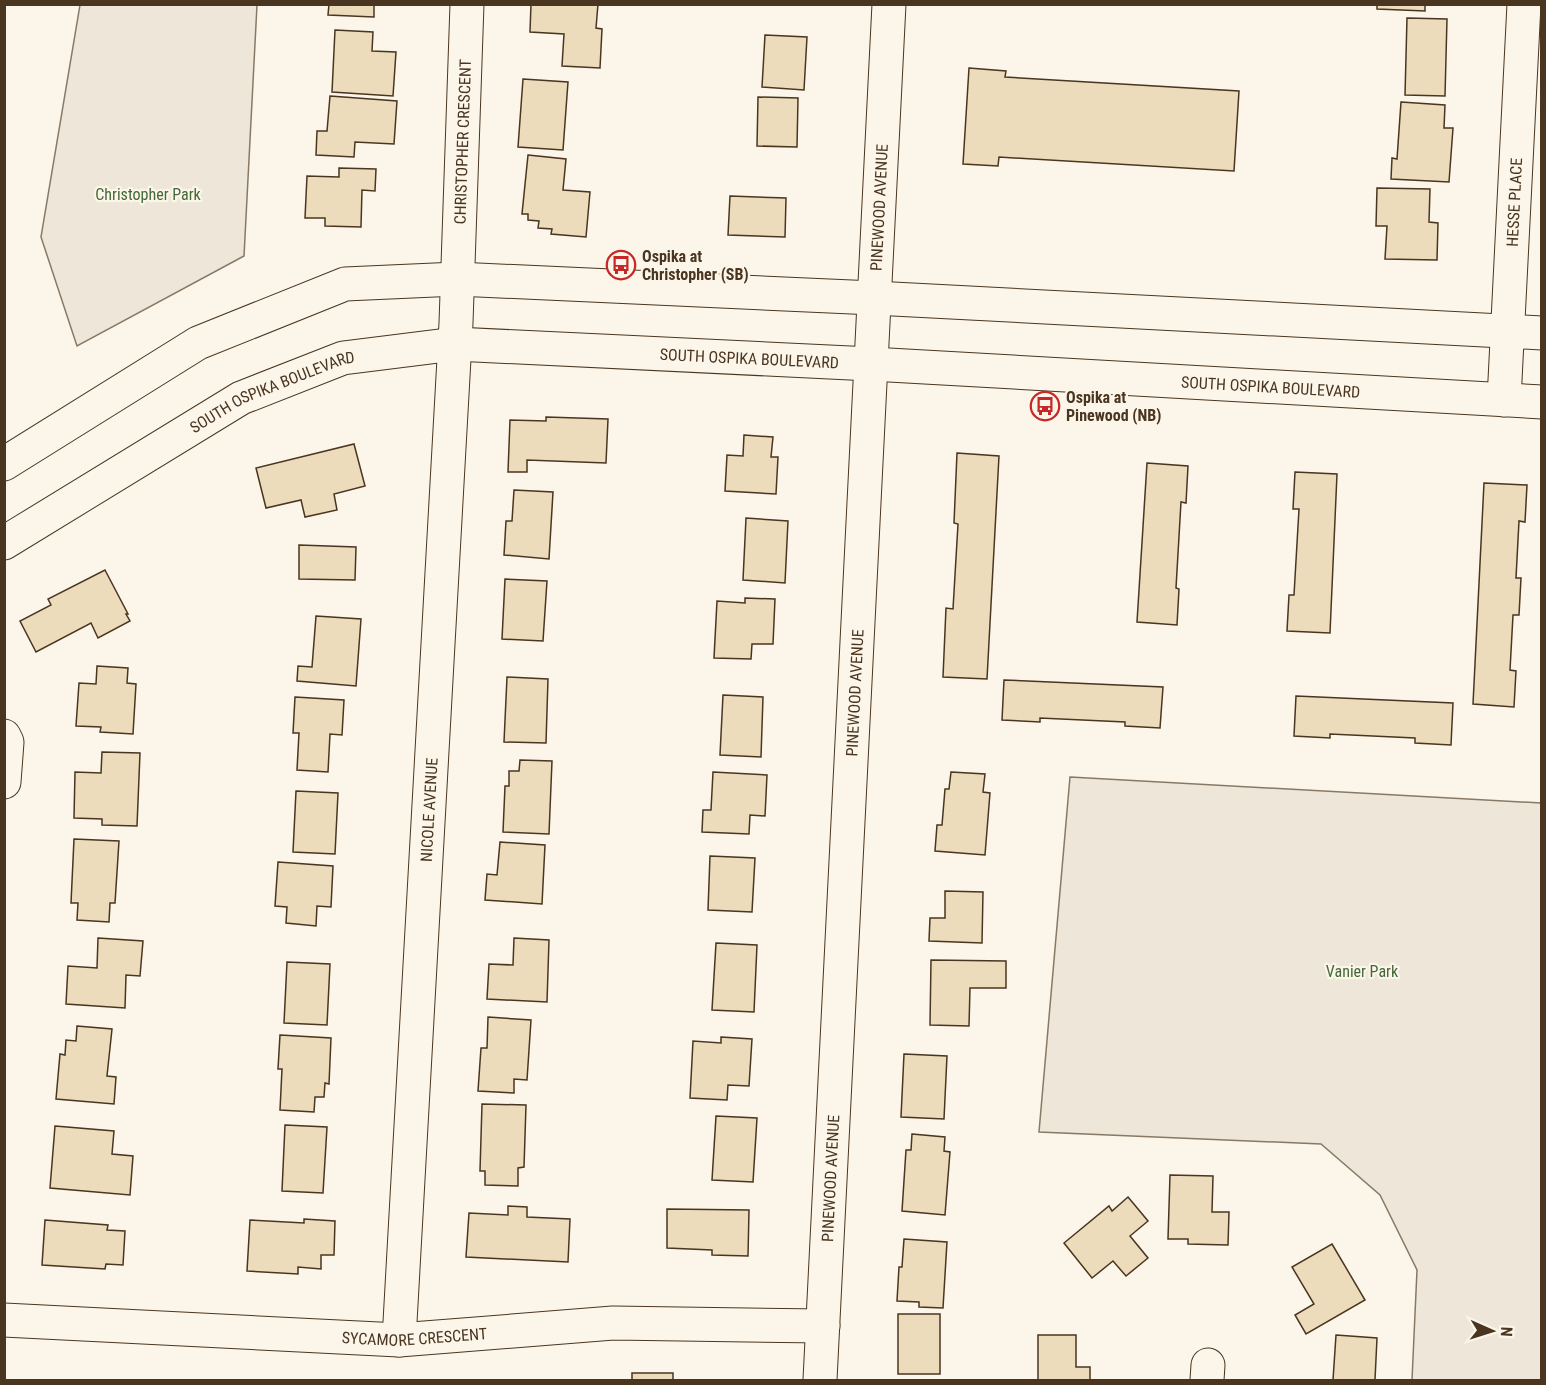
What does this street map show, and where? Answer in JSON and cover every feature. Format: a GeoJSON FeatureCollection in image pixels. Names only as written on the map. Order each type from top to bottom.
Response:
{"type":"FeatureCollection","features":[{"type":"Feature","properties":{"kind":"street","name":"CHRISTOPHER CRESCENT"},"geometry":{"type":"LineString","coordinates":[[457,279],[467,4]]}},
{"type":"Feature","properties":{"kind":"street","name":"PINEWOOD AVENUE"},"geometry":{"type":"LineString","coordinates":[[820,1380],[889,4]]}},
{"type":"Feature","properties":{"kind":"street","name":"HESSE PLACE"},"geometry":{"type":"LineString","coordinates":[[1504,400],[1524,4]]}},
{"type":"Feature","properties":{"kind":"street"},"geometry":{"type":"LineString","coordinates":[[4,464],[198,343],[345,284],[457,279],[1542,333]]}},
{"type":"Feature","properties":{"kind":"street","name":"NICOLE AVENUE"},"geometry":{"type":"LineString","coordinates":[[399,1340],[457,279]]}},
{"type":"Feature","properties":{"kind":"street","name":"SOUTH OSPIKA BOULEVARD"},"geometry":{"type":"LineString","coordinates":[[4,543],[241,398],[343,358],[455,345],[871,364],[1542,402]]}},
{"type":"Feature","properties":{"kind":"street"},"geometry":{"type":"LineString","coordinates":[[4,736],[7,742],[4,782]]}},
{"type":"Feature","properties":{"kind":"street","name":"SYCAMORE CRESCENT"},"geometry":{"type":"LineString","coordinates":[[4,1320],[399,1340],[613,1323],[823,1326]]}},
{"type":"Feature","properties":{"kind":"green space","name":"Christopher Park"},"geometry":{"type":"Polygon","coordinates":[[[80,5],[257,5],[244,256],[77,346],[41,237],[80,5]]]}},
{"type":"Feature","properties":{"kind":"green space","name":"Vanier Park"},"geometry":{"type":"Polygon","coordinates":[[[1070,777],[1541,803],[1541,1380],[1412,1380],[1417,1270],[1380,1195],[1321,1144],[1039,1132],[1070,777]]]}},
{"type":"Feature","properties":{"kind":"building"},"geometry":{"type":"Polygon","coordinates":[[[329,4],[374,4],[374,17],[328,15],[329,4]]]}},
{"type":"Feature","properties":{"kind":"building"},"geometry":{"type":"Polygon","coordinates":[[[531,4],[598,4],[596,28],[602,29],[600,68],[562,66],[564,34],[530,32],[531,4]]]}},
{"type":"Feature","properties":{"kind":"building"},"geometry":{"type":"Polygon","coordinates":[[[1377,4],[1425,4],[1425,11],[1377,9],[1377,4]]]}},
{"type":"Feature","properties":{"kind":"building"},"geometry":{"type":"Polygon","coordinates":[[[1407,18],[1447,19],[1445,96],[1405,95],[1407,18]]]}},
{"type":"Feature","properties":{"kind":"building"},"geometry":{"type":"Polygon","coordinates":[[[335,30],[373,32],[372,51],[396,52],[393,96],[332,92],[335,30]]]}},
{"type":"Feature","properties":{"kind":"building"},"geometry":{"type":"Polygon","coordinates":[[[765,35],[807,37],[804,90],[762,87],[765,35]]]}},
{"type":"Feature","properties":{"kind":"building"},"geometry":{"type":"Polygon","coordinates":[[[969,68],[1006,71],[1005,77],[1239,91],[1234,171],[999,157],[998,166],[963,164],[969,68]]]}},
{"type":"Feature","properties":{"kind":"building"},"geometry":{"type":"Polygon","coordinates":[[[523,79],[568,82],[563,150],[518,147],[523,79]]]}},
{"type":"Feature","properties":{"kind":"building"},"geometry":{"type":"Polygon","coordinates":[[[330,96],[397,101],[394,144],[355,142],[354,157],[316,155],[317,131],[327,131],[330,96]]]}},
{"type":"Feature","properties":{"kind":"building"},"geometry":{"type":"Polygon","coordinates":[[[758,97],[798,98],[797,147],[757,146],[758,97]]]}},
{"type":"Feature","properties":{"kind":"building"},"geometry":{"type":"Polygon","coordinates":[[[1401,102],[1445,105],[1444,128],[1453,128],[1449,182],[1391,179],[1392,158],[1397,159],[1401,102]]]}},
{"type":"Feature","properties":{"kind":"building"},"geometry":{"type":"Polygon","coordinates":[[[528,155],[566,159],[563,190],[590,192],[586,237],[551,234],[552,229],[538,228],[539,221],[528,220],[528,214],[522,214],[528,155]]]}},
{"type":"Feature","properties":{"kind":"building"},"geometry":{"type":"Polygon","coordinates":[[[339,168],[376,169],[375,191],[362,190],[361,227],[325,226],[325,218],[305,218],[307,176],[339,177],[339,168]]]}},
{"type":"Feature","properties":{"kind":"building"},"geometry":{"type":"Polygon","coordinates":[[[1377,188],[1430,189],[1429,222],[1438,223],[1437,260],[1385,259],[1387,226],[1376,226],[1377,188]]]}},
{"type":"Feature","properties":{"kind":"building"},"geometry":{"type":"Polygon","coordinates":[[[730,196],[786,198],[785,237],[728,235],[730,196]]]}},
{"type":"Feature","properties":{"kind":"building"},"geometry":{"type":"Polygon","coordinates":[[[546,417],[608,419],[606,463],[527,460],[527,472],[508,472],[510,420],[546,421],[546,417]]]}},
{"type":"Feature","properties":{"kind":"building"},"geometry":{"type":"Polygon","coordinates":[[[744,435],[773,437],[771,457],[778,457],[776,494],[725,491],[727,455],[743,456],[744,435]]]}},
{"type":"Feature","properties":{"kind":"building"},"geometry":{"type":"Polygon","coordinates":[[[354,444],[365,486],[334,494],[337,510],[305,517],[301,500],[266,508],[256,468],[354,444]]]}},
{"type":"Feature","properties":{"kind":"building"},"geometry":{"type":"Polygon","coordinates":[[[957,453],[999,456],[987,679],[943,677],[946,608],[953,609],[958,524],[954,523],[957,453]]]}},
{"type":"Feature","properties":{"kind":"building"},"geometry":{"type":"Polygon","coordinates":[[[1147,463],[1188,466],[1186,503],[1181,502],[1176,588],[1179,589],[1177,625],[1137,622],[1147,463]]]}},
{"type":"Feature","properties":{"kind":"building"},"geometry":{"type":"Polygon","coordinates":[[[1295,472],[1337,474],[1330,633],[1287,631],[1289,595],[1294,595],[1299,509],[1293,509],[1295,472]]]}},
{"type":"Feature","properties":{"kind":"building"},"geometry":{"type":"Polygon","coordinates":[[[1484,483],[1527,485],[1525,522],[1519,521],[1516,578],[1521,578],[1519,615],[1513,615],[1510,670],[1516,671],[1514,707],[1473,704],[1484,483]]]}},
{"type":"Feature","properties":{"kind":"building"},"geometry":{"type":"Polygon","coordinates":[[[514,490],[553,492],[549,559],[504,555],[506,521],[512,521],[514,490]]]}},
{"type":"Feature","properties":{"kind":"building"},"geometry":{"type":"Polygon","coordinates":[[[746,518],[788,521],[785,583],[743,580],[746,518]]]}},
{"type":"Feature","properties":{"kind":"building"},"geometry":{"type":"Polygon","coordinates":[[[299,545],[356,547],[355,580],[299,579],[299,545]]]}},
{"type":"Feature","properties":{"kind":"building"},"geometry":{"type":"Polygon","coordinates":[[[105,570],[130,621],[98,638],[91,623],[36,652],[20,621],[51,605],[48,599],[105,570]]]}},
{"type":"Feature","properties":{"kind":"building"},"geometry":{"type":"Polygon","coordinates":[[[505,579],[547,581],[543,641],[502,639],[505,579]]]}},
{"type":"Feature","properties":{"kind":"building"},"geometry":{"type":"Polygon","coordinates":[[[745,598],[775,599],[773,644],[752,644],[751,659],[714,658],[717,601],[745,603],[745,598]]]}},
{"type":"Feature","properties":{"kind":"building"},"geometry":{"type":"Polygon","coordinates":[[[316,616],[361,619],[356,686],[297,681],[298,666],[312,667],[316,616]]]}},
{"type":"Feature","properties":{"kind":"building"},"geometry":{"type":"Polygon","coordinates":[[[97,666],[128,668],[127,683],[136,684],[133,734],[100,732],[101,727],[76,726],[79,683],[96,684],[97,666]]]}},
{"type":"Feature","properties":{"kind":"building"},"geometry":{"type":"Polygon","coordinates":[[[507,677],[548,679],[546,743],[504,742],[507,677]]]}},
{"type":"Feature","properties":{"kind":"building"},"geometry":{"type":"Polygon","coordinates":[[[1004,680],[1163,687],[1160,728],[1125,726],[1125,722],[1040,718],[1040,722],[1002,720],[1004,680]]]}},
{"type":"Feature","properties":{"kind":"building"},"geometry":{"type":"Polygon","coordinates":[[[723,695],[763,697],[761,757],[720,755],[723,695]]]}},
{"type":"Feature","properties":{"kind":"building"},"geometry":{"type":"Polygon","coordinates":[[[1296,696],[1453,703],[1451,745],[1415,743],[1415,738],[1330,734],[1330,738],[1294,736],[1296,696]]]}},
{"type":"Feature","properties":{"kind":"building"},"geometry":{"type":"Polygon","coordinates":[[[295,697],[344,700],[342,735],[330,734],[328,772],[297,770],[299,733],[293,733],[295,697]]]}},
{"type":"Feature","properties":{"kind":"building"},"geometry":{"type":"Polygon","coordinates":[[[102,752],[140,753],[137,826],[102,825],[102,819],[74,818],[75,772],[101,773],[102,752]]]}},
{"type":"Feature","properties":{"kind":"building"},"geometry":{"type":"Polygon","coordinates":[[[520,760],[552,761],[549,834],[503,832],[505,786],[509,786],[509,771],[519,771],[520,760]]]}},
{"type":"Feature","properties":{"kind":"building"},"geometry":{"type":"Polygon","coordinates":[[[713,772],[767,775],[765,816],[750,815],[749,834],[702,832],[703,810],[711,810],[713,772]]]}},
{"type":"Feature","properties":{"kind":"building"},"geometry":{"type":"Polygon","coordinates":[[[951,772],[985,774],[983,792],[990,793],[985,855],[935,851],[937,825],[942,825],[945,789],[949,789],[951,772]]]}},
{"type":"Feature","properties":{"kind":"building"},"geometry":{"type":"Polygon","coordinates":[[[296,791],[338,793],[335,854],[293,852],[296,791]]]}},
{"type":"Feature","properties":{"kind":"building"},"geometry":{"type":"Polygon","coordinates":[[[74,839],[119,841],[115,903],[110,903],[109,922],[77,920],[78,903],[71,903],[74,839]]]}},
{"type":"Feature","properties":{"kind":"building"},"geometry":{"type":"Polygon","coordinates":[[[500,842],[545,845],[542,904],[485,900],[487,874],[497,875],[500,842]]]}},
{"type":"Feature","properties":{"kind":"building"},"geometry":{"type":"Polygon","coordinates":[[[710,856],[755,858],[752,912],[708,910],[710,856]]]}},
{"type":"Feature","properties":{"kind":"building"},"geometry":{"type":"Polygon","coordinates":[[[278,862],[333,866],[331,907],[317,906],[316,926],[286,923],[287,907],[275,906],[278,862]]]}},
{"type":"Feature","properties":{"kind":"building"},"geometry":{"type":"Polygon","coordinates":[[[945,891],[983,892],[982,943],[929,941],[930,918],[945,918],[945,891]]]}},
{"type":"Feature","properties":{"kind":"building"},"geometry":{"type":"Polygon","coordinates":[[[98,938],[143,941],[140,976],[126,975],[125,1008],[66,1004],[68,966],[97,968],[98,938]]]}},
{"type":"Feature","properties":{"kind":"building"},"geometry":{"type":"Polygon","coordinates":[[[514,938],[549,940],[547,1002],[487,999],[489,964],[513,965],[514,938]]]}},
{"type":"Feature","properties":{"kind":"building"},"geometry":{"type":"Polygon","coordinates":[[[716,943],[757,945],[754,1012],[712,1010],[716,943]]]}},
{"type":"Feature","properties":{"kind":"building"},"geometry":{"type":"Polygon","coordinates":[[[931,960],[1006,961],[1006,988],[970,988],[969,1026],[930,1025],[931,960]]]}},
{"type":"Feature","properties":{"kind":"building"},"geometry":{"type":"Polygon","coordinates":[[[287,962],[330,964],[327,1025],[284,1023],[287,962]]]}},
{"type":"Feature","properties":{"kind":"building"},"geometry":{"type":"Polygon","coordinates":[[[488,1017],[531,1020],[527,1080],[514,1079],[514,1093],[478,1091],[481,1048],[487,1048],[488,1017]]]}},
{"type":"Feature","properties":{"kind":"building"},"geometry":{"type":"Polygon","coordinates":[[[77,1026],[112,1029],[107,1076],[116,1077],[114,1104],[56,1099],[60,1054],[65,1055],[66,1040],[76,1041],[77,1026]]]}},
{"type":"Feature","properties":{"kind":"building"},"geometry":{"type":"Polygon","coordinates":[[[280,1035],[331,1038],[329,1084],[325,1083],[324,1097],[315,1097],[314,1112],[280,1110],[282,1069],[278,1069],[280,1035]]]}},
{"type":"Feature","properties":{"kind":"building"},"geometry":{"type":"Polygon","coordinates":[[[721,1037],[752,1039],[749,1086],[728,1085],[727,1100],[690,1098],[693,1041],[721,1043],[721,1037]]]}},
{"type":"Feature","properties":{"kind":"building"},"geometry":{"type":"Polygon","coordinates":[[[904,1054],[947,1056],[944,1119],[901,1117],[904,1054]]]}},
{"type":"Feature","properties":{"kind":"building"},"geometry":{"type":"Polygon","coordinates":[[[482,1104],[526,1105],[524,1167],[518,1168],[518,1186],[485,1185],[485,1171],[480,1171],[482,1104]]]}},
{"type":"Feature","properties":{"kind":"building"},"geometry":{"type":"Polygon","coordinates":[[[716,1116],[757,1118],[753,1182],[712,1180],[716,1116]]]}},
{"type":"Feature","properties":{"kind":"building"},"geometry":{"type":"Polygon","coordinates":[[[285,1125],[327,1127],[323,1193],[282,1191],[285,1125]]]}},
{"type":"Feature","properties":{"kind":"building"},"geometry":{"type":"Polygon","coordinates":[[[55,1126],[114,1131],[112,1154],[133,1156],[130,1195],[50,1188],[55,1126]]]}},
{"type":"Feature","properties":{"kind":"building"},"geometry":{"type":"Polygon","coordinates":[[[912,1134],[945,1137],[944,1151],[950,1152],[945,1215],[902,1211],[906,1150],[911,1150],[912,1134]]]}},
{"type":"Feature","properties":{"kind":"building"},"geometry":{"type":"Polygon","coordinates":[[[1170,1175],[1213,1176],[1212,1212],[1229,1212],[1228,1245],[1188,1244],[1188,1239],[1168,1239],[1170,1175]]]}},
{"type":"Feature","properties":{"kind":"building"},"geometry":{"type":"Polygon","coordinates":[[[1128,1197],[1148,1221],[1130,1236],[1148,1258],[1126,1276],[1113,1261],[1092,1278],[1064,1243],[1109,1206],[1112,1211],[1128,1197]]]}},
{"type":"Feature","properties":{"kind":"building"},"geometry":{"type":"Polygon","coordinates":[[[508,1206],[527,1207],[527,1217],[570,1219],[568,1262],[466,1257],[469,1213],[508,1215],[508,1206]]]}},
{"type":"Feature","properties":{"kind":"building"},"geometry":{"type":"Polygon","coordinates":[[[667,1209],[749,1210],[748,1256],[712,1255],[712,1250],[667,1248],[667,1209]]]}},
{"type":"Feature","properties":{"kind":"building"},"geometry":{"type":"Polygon","coordinates":[[[304,1219],[335,1221],[334,1255],[321,1255],[321,1269],[298,1267],[298,1274],[247,1271],[250,1220],[304,1223],[304,1219]]]}},
{"type":"Feature","properties":{"kind":"building"},"geometry":{"type":"Polygon","coordinates":[[[45,1220],[108,1225],[107,1230],[125,1231],[123,1265],[106,1264],[105,1269],[42,1265],[45,1220]]]}},
{"type":"Feature","properties":{"kind":"building"},"geometry":{"type":"Polygon","coordinates":[[[904,1239],[947,1242],[943,1308],[919,1307],[919,1302],[897,1301],[899,1267],[902,1267],[904,1239]]]}},
{"type":"Feature","properties":{"kind":"building"},"geometry":{"type":"Polygon","coordinates":[[[1332,1244],[1365,1300],[1306,1334],[1295,1315],[1314,1304],[1292,1267],[1332,1244]]]}},
{"type":"Feature","properties":{"kind":"building"},"geometry":{"type":"Polygon","coordinates":[[[898,1314],[940,1314],[940,1374],[898,1374],[898,1314]]]}},
{"type":"Feature","properties":{"kind":"building"},"geometry":{"type":"Polygon","coordinates":[[[1038,1335],[1076,1335],[1076,1367],[1090,1367],[1090,1380],[1038,1380],[1038,1335]]]}},
{"type":"Feature","properties":{"kind":"building"},"geometry":{"type":"Polygon","coordinates":[[[1336,1335],[1377,1338],[1375,1380],[1333,1380],[1336,1335]]]}},
{"type":"Feature","properties":{"kind":"building"},"geometry":{"type":"Polygon","coordinates":[[[632,1373],[673,1373],[673,1380],[632,1380],[632,1373]]]}},
{"type":"Feature","properties":{"kind":"place","name":"Ospika at Christopher (SB)"},"geometry":{"type":"Point","coordinates":[621,265]}},
{"type":"Feature","properties":{"kind":"place","name":"Ospika at Pinewood (NB)"},"geometry":{"type":"Point","coordinates":[1045,406]}}]}
